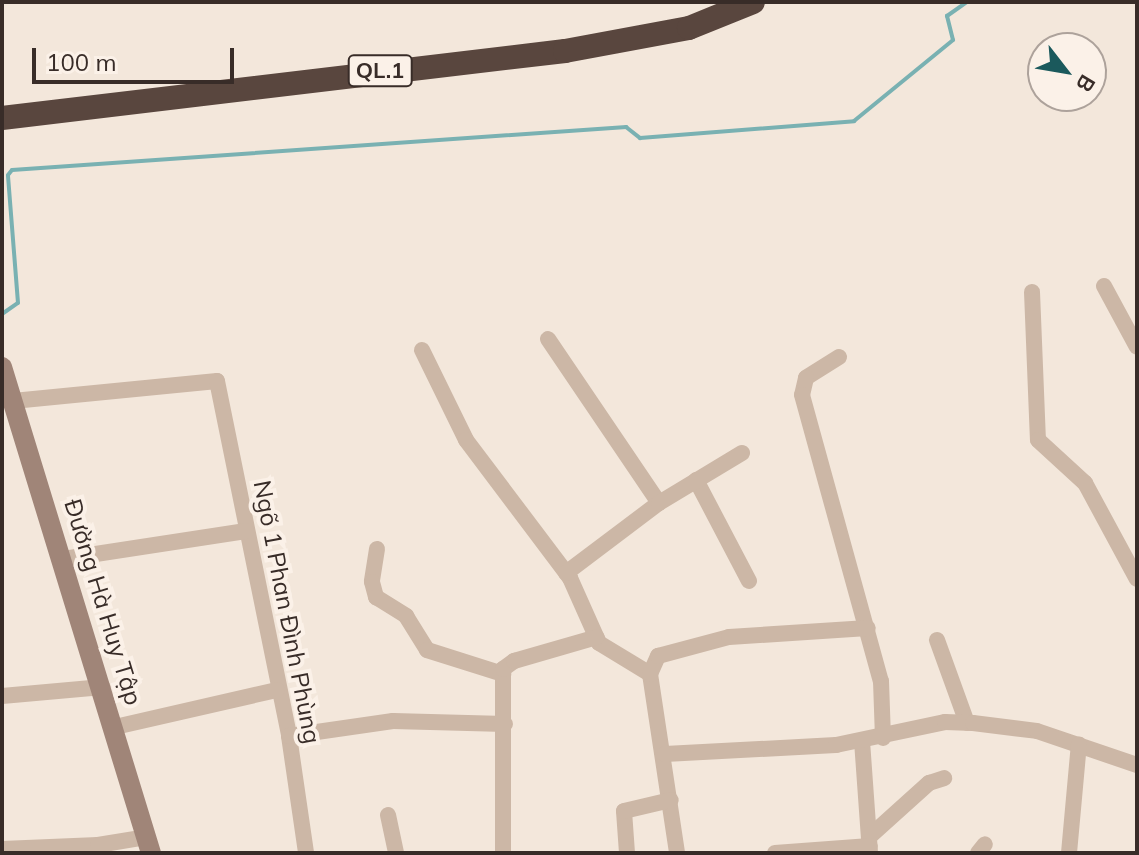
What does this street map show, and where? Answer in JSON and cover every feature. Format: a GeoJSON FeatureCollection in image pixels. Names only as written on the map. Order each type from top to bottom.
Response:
{"type":"FeatureCollection","features":[{"type":"Feature","properties":{"kind":"highway","name":"QL.1"},"geometry":{"type":"LineString","coordinates":[[2,118],[565,51],[689,28],[753,2]]}},
{"type":"Feature","properties":{"kind":"main road","name":"Đường Hà Huy Tập"},"geometry":{"type":"LineString","coordinates":[[3,375],[103,687],[149,845]]}},
{"type":"Feature","properties":{"kind":"street"},"geometry":{"type":"LineString","coordinates":[[1104,286],[1137,347]]}},
{"type":"Feature","properties":{"kind":"street"},"geometry":{"type":"LineString","coordinates":[[1032,292],[1038,440],[1085,483],[1137,579]]}},
{"type":"Feature","properties":{"kind":"street"},"geometry":{"type":"LineString","coordinates":[[548,339],[659,503]]}},
{"type":"Feature","properties":{"kind":"street"},"geometry":{"type":"LineString","coordinates":[[422,350],[466,440],[566,573],[597,637],[650,674]]}},
{"type":"Feature","properties":{"kind":"street"},"geometry":{"type":"LineString","coordinates":[[839,357],[806,378],[802,395],[868,628],[886,705],[883,738]]}},
{"type":"Feature","properties":{"kind":"street","name":"Ngõ 1 Phan Đình Phùng"},"geometry":{"type":"LineString","coordinates":[[13,401],[217,381],[277,690],[289,736],[306,853]]}},
{"type":"Feature","properties":{"kind":"street"},"geometry":{"type":"LineString","coordinates":[[566,573],[659,503],[742,453]]}},
{"type":"Feature","properties":{"kind":"street"},"geometry":{"type":"LineString","coordinates":[[696,480],[749,581]]}},
{"type":"Feature","properties":{"kind":"street"},"geometry":{"type":"LineString","coordinates":[[63,559],[246,531]]}},
{"type":"Feature","properties":{"kind":"street"},"geometry":{"type":"LineString","coordinates":[[377,549],[372,582],[376,597],[406,616],[427,650],[503,674]]}},
{"type":"Feature","properties":{"kind":"street"},"geometry":{"type":"LineString","coordinates":[[677,853],[665,754],[650,674],[658,656],[729,637],[868,628]]}},
{"type":"Feature","properties":{"kind":"street"},"geometry":{"type":"LineString","coordinates":[[503,853],[503,674],[514,661],[597,637]]}},
{"type":"Feature","properties":{"kind":"street"},"geometry":{"type":"LineString","coordinates":[[937,640],[967,723]]}},
{"type":"Feature","properties":{"kind":"street"},"geometry":{"type":"LineString","coordinates":[[2,696],[103,687]]}},
{"type":"Feature","properties":{"kind":"street"},"geometry":{"type":"LineString","coordinates":[[115,727],[277,690]]}},
{"type":"Feature","properties":{"kind":"street"},"geometry":{"type":"LineString","coordinates":[[289,736],[393,721],[505,724]]}},
{"type":"Feature","properties":{"kind":"street"},"geometry":{"type":"LineString","coordinates":[[665,754],[862,741],[945,722],[1024,729],[1079,744],[1137,765]]}},
{"type":"Feature","properties":{"kind":"street"},"geometry":{"type":"LineString","coordinates":[[862,741],[870,845]]}},
{"type":"Feature","properties":{"kind":"street"},"geometry":{"type":"LineString","coordinates":[[1069,853],[1079,744]]}},
{"type":"Feature","properties":{"kind":"street"},"geometry":{"type":"LineString","coordinates":[[775,853],[870,845],[929,783],[944,778]]}},
{"type":"Feature","properties":{"kind":"street"},"geometry":{"type":"LineString","coordinates":[[627,853],[624,811],[671,800]]}},
{"type":"Feature","properties":{"kind":"street"},"geometry":{"type":"LineString","coordinates":[[388,815],[396,853]]}},
{"type":"Feature","properties":{"kind":"street"},"geometry":{"type":"LineString","coordinates":[[2,849],[149,845]]}},
{"type":"Feature","properties":{"kind":"waterway"},"geometry":{"type":"LineString","coordinates":[[2,314],[18,303],[8,175],[12,170],[626,127],[640,138],[854,121],[953,40],[947,16],[967,2]]}}]}
